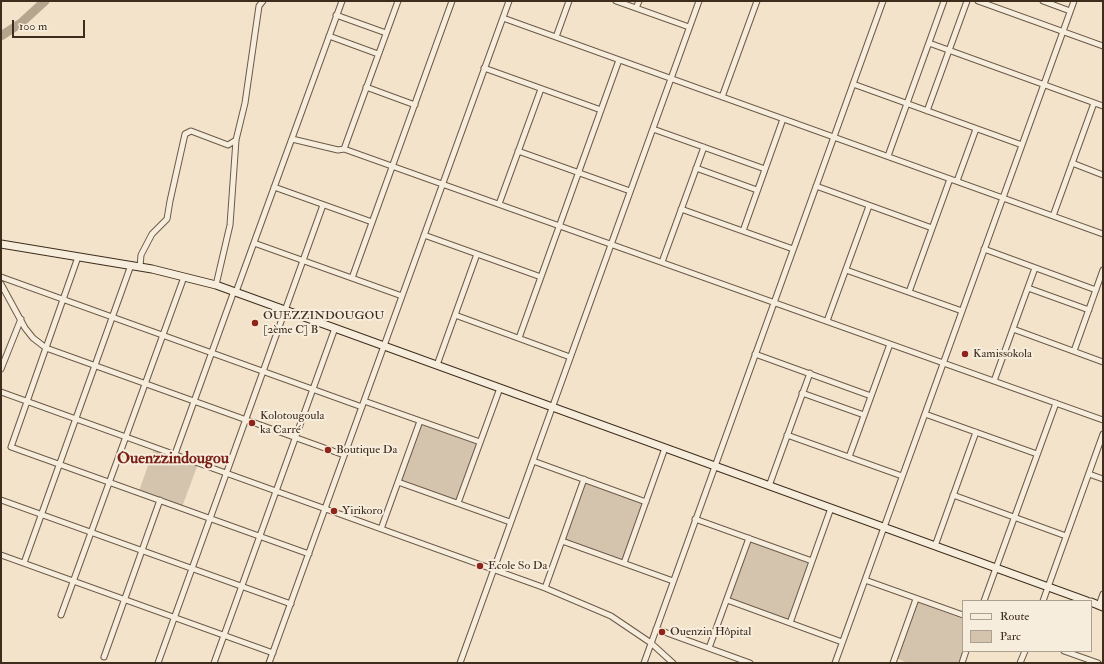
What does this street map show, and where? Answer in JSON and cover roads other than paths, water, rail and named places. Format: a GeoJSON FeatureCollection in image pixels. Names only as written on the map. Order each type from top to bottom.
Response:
{"type":"FeatureCollection","features":[{"type":"Feature","properties":{"kind":"street"},"geometry":{"type":"LineString","coordinates":[[216,285],[230,225],[236,140],[245,103],[259,6],[263,1]]}},
{"type":"Feature","properties":{"kind":"street"},"geometry":{"type":"LineString","coordinates":[[175,454],[342,1]]}},
{"type":"Feature","properties":{"kind":"street"},"geometry":{"type":"LineString","coordinates":[[344,148],[398,1]]}},
{"type":"Feature","properties":{"kind":"street"},"geometry":{"type":"LineString","coordinates":[[352,278],[452,1]]}},
{"type":"Feature","properties":{"kind":"street"},"geometry":{"type":"LineString","coordinates":[[269,663],[509,1]]}},
{"type":"Feature","properties":{"kind":"street"},"geometry":{"type":"LineString","coordinates":[[556,37],[569,1]]}},
{"type":"Feature","properties":{"kind":"street"},"geometry":{"type":"LineString","coordinates":[[616,1],[689,27]]}},
{"type":"Feature","properties":{"kind":"street"},"geometry":{"type":"LineString","coordinates":[[636,8],[639,1]]}},
{"type":"Feature","properties":{"kind":"street"},"geometry":{"type":"LineString","coordinates":[[460,663],[699,1]]}},
{"type":"Feature","properties":{"kind":"street"},"geometry":{"type":"LineString","coordinates":[[722,97],[757,1]]}},
{"type":"Feature","properties":{"kind":"street"},"geometry":{"type":"LineString","coordinates":[[644,663],[883,1]]}},
{"type":"Feature","properties":{"kind":"street"},"geometry":{"type":"LineString","coordinates":[[888,156],[944,1]]}},
{"type":"Feature","properties":{"kind":"street"},"geometry":{"type":"LineString","coordinates":[[927,111],[967,1]]}},
{"type":"Feature","properties":{"kind":"street"},"geometry":{"type":"LineString","coordinates":[[978,1],[1103,46]]}},
{"type":"Feature","properties":{"kind":"street"},"geometry":{"type":"LineString","coordinates":[[1043,1],[1070,11]]}},
{"type":"Feature","properties":{"kind":"street"},"geometry":{"type":"LineString","coordinates":[[835,663],[1074,1]]}},
{"type":"Feature","properties":{"kind":"street"},"geometry":{"type":"LineString","coordinates":[[336,15],[386,33]]}},
{"type":"Feature","properties":{"kind":"street"},"geometry":{"type":"LineString","coordinates":[[503,18],[1103,234]]}},
{"type":"Feature","properties":{"kind":"street"},"geometry":{"type":"LineString","coordinates":[[329,36],[378,54]]}},
{"type":"Feature","properties":{"kind":"street"},"geometry":{"type":"LineString","coordinates":[[929,43],[1103,106]]}},
{"type":"Feature","properties":{"kind":"street"},"geometry":{"type":"LineString","coordinates":[[519,338],[619,60]]}},
{"type":"Feature","properties":{"kind":"street"},"geometry":{"type":"LineString","coordinates":[[484,68],[601,110]]}},
{"type":"Feature","properties":{"kind":"street"},"geometry":{"type":"LineString","coordinates":[[853,84],[1022,145]]}},
{"type":"Feature","properties":{"kind":"street"},"geometry":{"type":"LineString","coordinates":[[366,87],[415,105]]}},
{"type":"Feature","properties":{"kind":"street"},"geometry":{"type":"LineString","coordinates":[[499,204],[541,89]]}},
{"type":"Feature","properties":{"kind":"street"},"geometry":{"type":"LineString","coordinates":[[1053,216],[1094,102]]}},
{"type":"Feature","properties":{"kind":"street"},"geometry":{"type":"LineString","coordinates":[[743,231],[783,119]]}},
{"type":"Feature","properties":{"kind":"street"},"geometry":{"type":"LineString","coordinates":[[653,129],[765,170]]}},
{"type":"Feature","properties":{"kind":"street"},"geometry":{"type":"LineString","coordinates":[[957,181],[976,129]]}},
{"type":"Feature","properties":{"kind":"street"},"geometry":{"type":"LineString","coordinates":[[140,267],[141,255],[152,234],[168,219],[170,201],[185,134],[191,131],[228,145],[236,140]]}},
{"type":"Feature","properties":{"kind":"street"},"geometry":{"type":"LineString","coordinates":[[292,139],[338,150],[344,148],[1103,420]]}},
{"type":"Feature","properties":{"kind":"street"},"geometry":{"type":"LineString","coordinates":[[662,262],[704,148]]}},
{"type":"Feature","properties":{"kind":"street"},"geometry":{"type":"LineString","coordinates":[[518,151],[630,191]]}},
{"type":"Feature","properties":{"kind":"street"},"geometry":{"type":"LineString","coordinates":[[1072,164],[1103,175]]}},
{"type":"Feature","properties":{"kind":"street"},"geometry":{"type":"LineString","coordinates":[[696,168],[757,190]]}},
{"type":"Feature","properties":{"kind":"street"},"geometry":{"type":"LineString","coordinates":[[909,292],[950,179]]}},
{"type":"Feature","properties":{"kind":"street"},"geometry":{"type":"LineString","coordinates":[[816,186],[932,228]]}},
{"type":"Feature","properties":{"kind":"street"},"geometry":{"type":"LineString","coordinates":[[274,187],[372,222]]}},
{"type":"Feature","properties":{"kind":"street"},"geometry":{"type":"LineString","coordinates":[[158,663],[323,205]]}},
{"type":"Feature","properties":{"kind":"street"},"geometry":{"type":"LineString","coordinates":[[827,321],[869,206]]}},
{"type":"Feature","properties":{"kind":"street"},"geometry":{"type":"LineString","coordinates":[[682,209],[793,249]]}},
{"type":"Feature","properties":{"kind":"street"},"geometry":{"type":"LineString","coordinates":[[424,235],[541,277]]}},
{"type":"Feature","properties":{"kind":"street"},"geometry":{"type":"LineString","coordinates":[[254,243],[402,296]]}},
{"type":"Feature","properties":{"kind":"street"},"geometry":{"type":"LineString","coordinates":[[1,244],[140,267],[216,285],[1084,600]]}},
{"type":"Feature","properties":{"kind":"street"},"geometry":{"type":"LineString","coordinates":[[984,249],[1096,290]]}},
{"type":"Feature","properties":{"kind":"street"},"geometry":{"type":"LineString","coordinates":[[437,365],[477,254]]}},
{"type":"Feature","properties":{"kind":"street"},"geometry":{"type":"LineString","coordinates":[[78,257],[11,447],[309,554]]}},
{"type":"Feature","properties":{"kind":"street"},"geometry":{"type":"LineString","coordinates":[[24,564],[131,266]]}},
{"type":"Feature","properties":{"kind":"street"},"geometry":{"type":"LineString","coordinates":[[994,381],[1035,268]]}},
{"type":"Feature","properties":{"kind":"street"},"geometry":{"type":"LineString","coordinates":[[846,270],[962,311]]}},
{"type":"Feature","properties":{"kind":"street"},"geometry":{"type":"LineString","coordinates":[[1074,351],[1103,270]]}},
{"type":"Feature","properties":{"kind":"street"},"geometry":{"type":"LineString","coordinates":[[1,277],[362,407]]}},
{"type":"Feature","properties":{"kind":"street"},"geometry":{"type":"LineString","coordinates":[[61,615],[184,277]]}},
{"type":"Feature","properties":{"kind":"street"},"geometry":{"type":"LineString","coordinates":[[1,284],[33,338],[46,348],[344,455]]}},
{"type":"Feature","properties":{"kind":"street"},"geometry":{"type":"LineString","coordinates":[[1028,288],[1089,310]]}},
{"type":"Feature","properties":{"kind":"street"},"geometry":{"type":"LineString","coordinates":[[455,315],[570,356]]}},
{"type":"Feature","properties":{"kind":"street"},"geometry":{"type":"LineString","coordinates":[[1,369],[21,319]]}},
{"type":"Feature","properties":{"kind":"street"},"geometry":{"type":"LineString","coordinates":[[214,663],[335,328]]}},
{"type":"Feature","properties":{"kind":"street"},"geometry":{"type":"LineString","coordinates":[[1013,329],[1103,362]]}},
{"type":"Feature","properties":{"kind":"street"},"geometry":{"type":"LineString","coordinates":[[849,457],[890,344]]}},
{"type":"Feature","properties":{"kind":"street"},"geometry":{"type":"LineString","coordinates":[[755,354],[871,396]]}},
{"type":"Feature","properties":{"kind":"street"},"geometry":{"type":"LineString","coordinates":[[769,486],[810,374]]}},
{"type":"Feature","properties":{"kind":"street"},"geometry":{"type":"LineString","coordinates":[[458,503],[500,388]]}},
{"type":"Feature","properties":{"kind":"street"},"geometry":{"type":"LineString","coordinates":[[1,392],[545,588],[611,616],[651,643],[672,663]]}},
{"type":"Feature","properties":{"kind":"street"},"geometry":{"type":"LineString","coordinates":[[802,393],[864,416]]}},
{"type":"Feature","properties":{"kind":"street"},"geometry":{"type":"LineString","coordinates":[[364,401],[480,442]]}},
{"type":"Feature","properties":{"kind":"street"},"geometry":{"type":"LineString","coordinates":[[984,600],[1056,403]]}},
{"type":"Feature","properties":{"kind":"street"},"geometry":{"type":"LineString","coordinates":[[925,414],[1037,454]]}},
{"type":"Feature","properties":{"kind":"street"},"geometry":{"type":"LineString","coordinates":[[381,529],[420,421]]}},
{"type":"Feature","properties":{"kind":"street"},"geometry":{"type":"LineString","coordinates":[[935,546],[976,432]]}},
{"type":"Feature","properties":{"kind":"street"},"geometry":{"type":"LineString","coordinates":[[1043,600],[1103,434]]}},
{"type":"Feature","properties":{"kind":"street"},"geometry":{"type":"LineString","coordinates":[[787,435],[902,476]]}},
{"type":"Feature","properties":{"kind":"street"},"geometry":{"type":"LineString","coordinates":[[624,563],[666,448]]}},
{"type":"Feature","properties":{"kind":"street"},"geometry":{"type":"LineString","coordinates":[[533,461],[646,502]]}},
{"type":"Feature","properties":{"kind":"street"},"geometry":{"type":"LineString","coordinates":[[1089,474],[1103,479]]}},
{"type":"Feature","properties":{"kind":"street"},"geometry":{"type":"LineString","coordinates":[[545,588],[584,479]]}},
{"type":"Feature","properties":{"kind":"street"},"geometry":{"type":"LineString","coordinates":[[398,482],[510,522]]}},
{"type":"Feature","properties":{"kind":"street"},"geometry":{"type":"LineString","coordinates":[[953,495],[1066,536]]}},
{"type":"Feature","properties":{"kind":"street"},"geometry":{"type":"LineString","coordinates":[[1,500],[291,604]]}},
{"type":"Feature","properties":{"kind":"street"},"geometry":{"type":"LineString","coordinates":[[104,657],[160,500]]}},
{"type":"Feature","properties":{"kind":"street"},"geometry":{"type":"LineString","coordinates":[[790,623],[831,508]]}},
{"type":"Feature","properties":{"kind":"street"},"geometry":{"type":"LineString","coordinates":[[696,519],[812,561]]}},
{"type":"Feature","properties":{"kind":"street"},"geometry":{"type":"LineString","coordinates":[[709,648],[749,538]]}},
{"type":"Feature","properties":{"kind":"street"},"geometry":{"type":"LineString","coordinates":[[562,541],[673,581]]}},
{"type":"Feature","properties":{"kind":"street"},"geometry":{"type":"LineString","coordinates":[[1,555],[273,653]]}},
{"type":"Feature","properties":{"kind":"street"},"geometry":{"type":"LineString","coordinates":[[865,580],[962,616]]}},
{"type":"Feature","properties":{"kind":"street"},"geometry":{"type":"LineString","coordinates":[[1101,606],[1103,594]]}},
{"type":"Feature","properties":{"kind":"street"},"geometry":{"type":"LineString","coordinates":[[900,663],[894,662],[916,599]]}},
{"type":"Feature","properties":{"kind":"street"},"geometry":{"type":"LineString","coordinates":[[727,600],[842,642]]}},
{"type":"Feature","properties":{"kind":"street"},"geometry":{"type":"LineString","coordinates":[[656,629],[750,663]]}},
{"type":"Feature","properties":{"kind":"street"},"geometry":{"type":"LineString","coordinates":[[962,663],[966,652]]}},
{"type":"Feature","properties":{"kind":"street"},"geometry":{"type":"LineString","coordinates":[[1020,663],[1024,652]]}},
{"type":"Feature","properties":{"kind":"street"},"geometry":{"type":"LineString","coordinates":[[1067,652],[1098,663]]}},
{"type":"Feature","properties":{"kind":"street"},"geometry":{"type":"LineString","coordinates":[[1079,663],[1081,657]]}},
{"type":"Feature","properties":{"kind":"waterway"},"geometry":{"type":"LineString","coordinates":[[1,36],[21,23],[45,1]]}},
{"type":"Feature","properties":{"kind":"place","name":"OUEZZINDOUGOU [2ème C] B"},"geometry":{"type":"Point","coordinates":[255,323]}},
{"type":"Feature","properties":{"kind":"place","name":"Kamissokola"},"geometry":{"type":"Point","coordinates":[965,354]}},
{"type":"Feature","properties":{"kind":"place","name":"Kolotougoula ka Carré"},"geometry":{"type":"Point","coordinates":[252,423]}},
{"type":"Feature","properties":{"kind":"place","name":"Boutique Da"},"geometry":{"type":"Point","coordinates":[328,450]}},
{"type":"Feature","properties":{"kind":"place","name":"Yirikoro"},"geometry":{"type":"Point","coordinates":[334,511]}},
{"type":"Feature","properties":{"kind":"place","name":"Ecole So Da"},"geometry":{"type":"Point","coordinates":[480,566]}},
{"type":"Feature","properties":{"kind":"place","name":"Ouenzin Hôpital"},"geometry":{"type":"Point","coordinates":[662,632]}},
{"type":"Feature","properties":{"kind":"district","name":"Ouenzzindougou"},"geometry":{"type":"Point","coordinates":[173,460]}}]}
